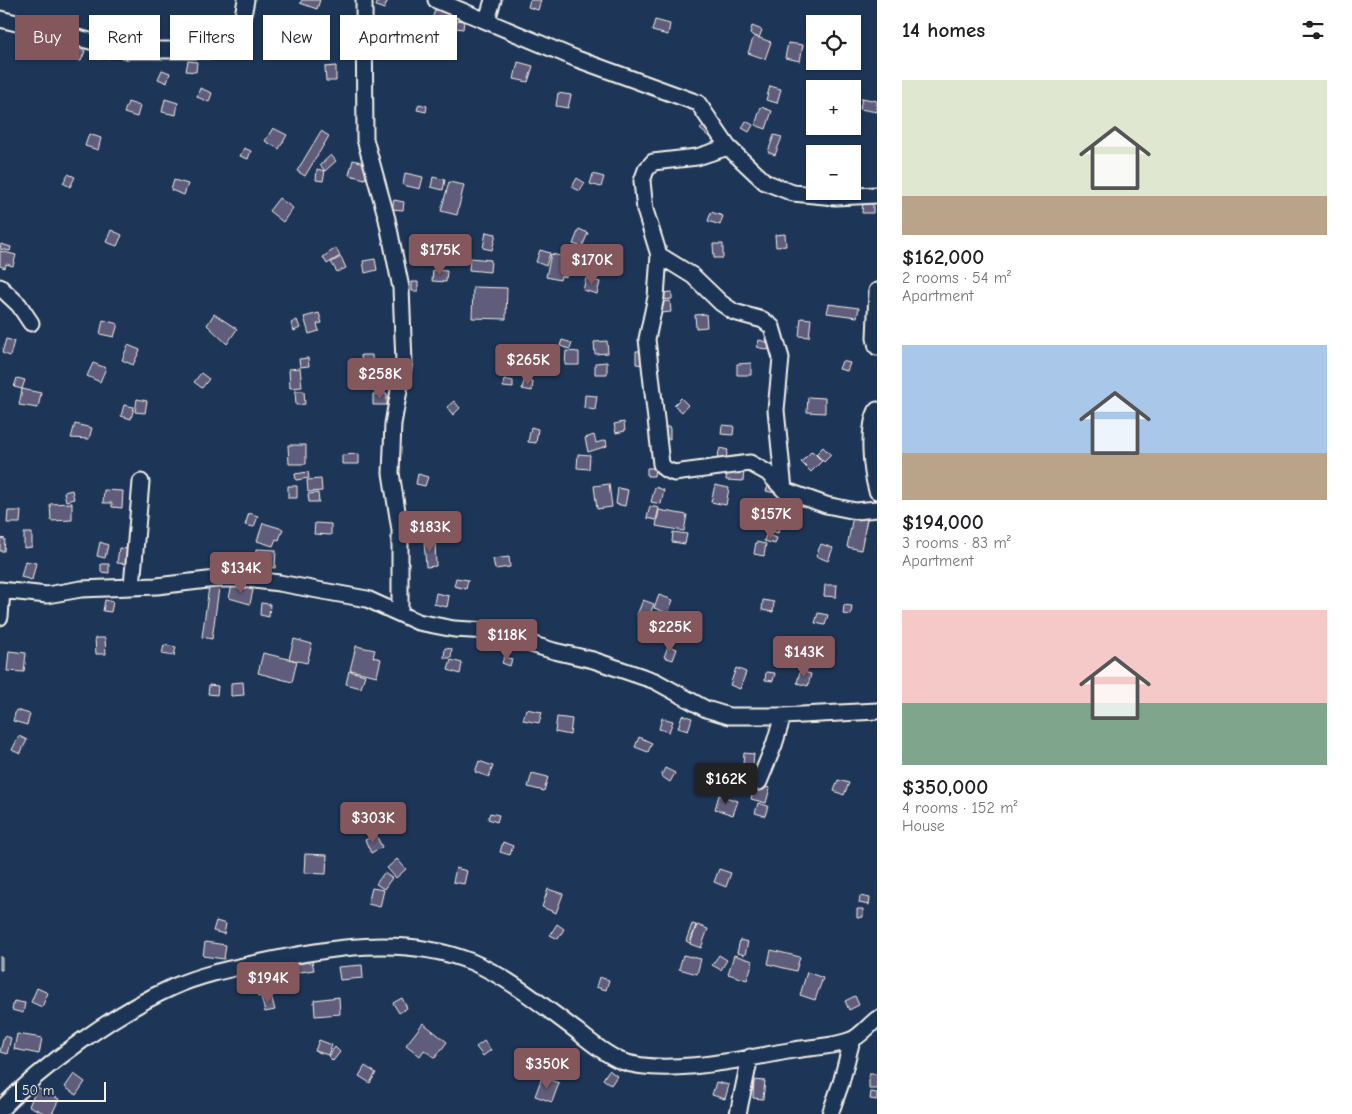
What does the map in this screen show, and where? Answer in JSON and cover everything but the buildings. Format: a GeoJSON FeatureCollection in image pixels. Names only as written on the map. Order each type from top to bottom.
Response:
{"type":"FeatureCollection","features":[{"type":"Feature","properties":{"kind":"street"},"geometry":{"type":"LineString","coordinates":[[0,20],[127,50],[214,50],[226,48],[234,42],[246,0]]}},
{"type":"Feature","properties":{"kind":"street"},"geometry":{"type":"LineString","coordinates":[[364,0],[365,139],[387,219],[401,288],[404,362],[393,424],[391,473],[400,530],[400,612]]}},
{"type":"Feature","properties":{"kind":"street"},"geometry":{"type":"LineString","coordinates":[[436,0],[577,59],[698,102],[728,147],[765,182],[793,193],[835,197],[877,195]]}},
{"type":"Feature","properties":{"kind":"street"},"geometry":{"type":"LineString","coordinates":[[487,20],[493,0]]}},
{"type":"Feature","properties":{"kind":"street"},"geometry":{"type":"LineString","coordinates":[[728,147],[698,157],[653,162],[646,170],[642,181],[645,210],[659,255],[656,298],[647,339],[661,464],[665,469],[674,473],[750,463],[768,473],[784,490],[826,505],[856,511],[877,509]]}},
{"type":"Feature","properties":{"kind":"street"},"geometry":{"type":"LineString","coordinates":[[659,255],[694,276],[721,303],[734,312],[763,320],[772,327],[780,358],[776,410],[784,490]]}},
{"type":"Feature","properties":{"kind":"street"},"geometry":{"type":"LineString","coordinates":[[0,287],[19,305],[31,323]]}},
{"type":"Feature","properties":{"kind":"street"},"geometry":{"type":"LineString","coordinates":[[877,291],[875,338],[877,347]]}},
{"type":"Feature","properties":{"kind":"street"},"geometry":{"type":"LineString","coordinates":[[877,410],[873,417],[872,446],[877,491]]}},
{"type":"Feature","properties":{"kind":"street"},"geometry":{"type":"LineString","coordinates":[[132,586],[140,482]]}},
{"type":"Feature","properties":{"kind":"street"},"geometry":{"type":"LineString","coordinates":[[0,616],[1,590],[47,595],[81,589],[247,579],[367,599],[400,612],[418,622],[454,629],[488,631],[554,651],[593,660],[654,681],[706,709],[729,716],[783,716],[877,711]]}},
{"type":"Feature","properties":{"kind":"street"},"geometry":{"type":"LineString","coordinates":[[759,782],[774,746],[783,716]]}},
{"type":"Feature","properties":{"kind":"street"},"geometry":{"type":"LineString","coordinates":[[0,1110],[29,1083],[82,1042],[126,1012],[175,986],[247,965],[294,955],[355,946],[446,954],[473,963],[510,982],[601,1050],[620,1060],[633,1064],[667,1067],[750,1057],[852,1040],[877,1019]]}},
{"type":"Feature","properties":{"kind":"street"},"geometry":{"type":"LineString","coordinates":[[830,1114],[841,1083],[852,1040]]}},
{"type":"Feature","properties":{"kind":"street"},"geometry":{"type":"LineString","coordinates":[[738,1114],[750,1057]]}}]}
